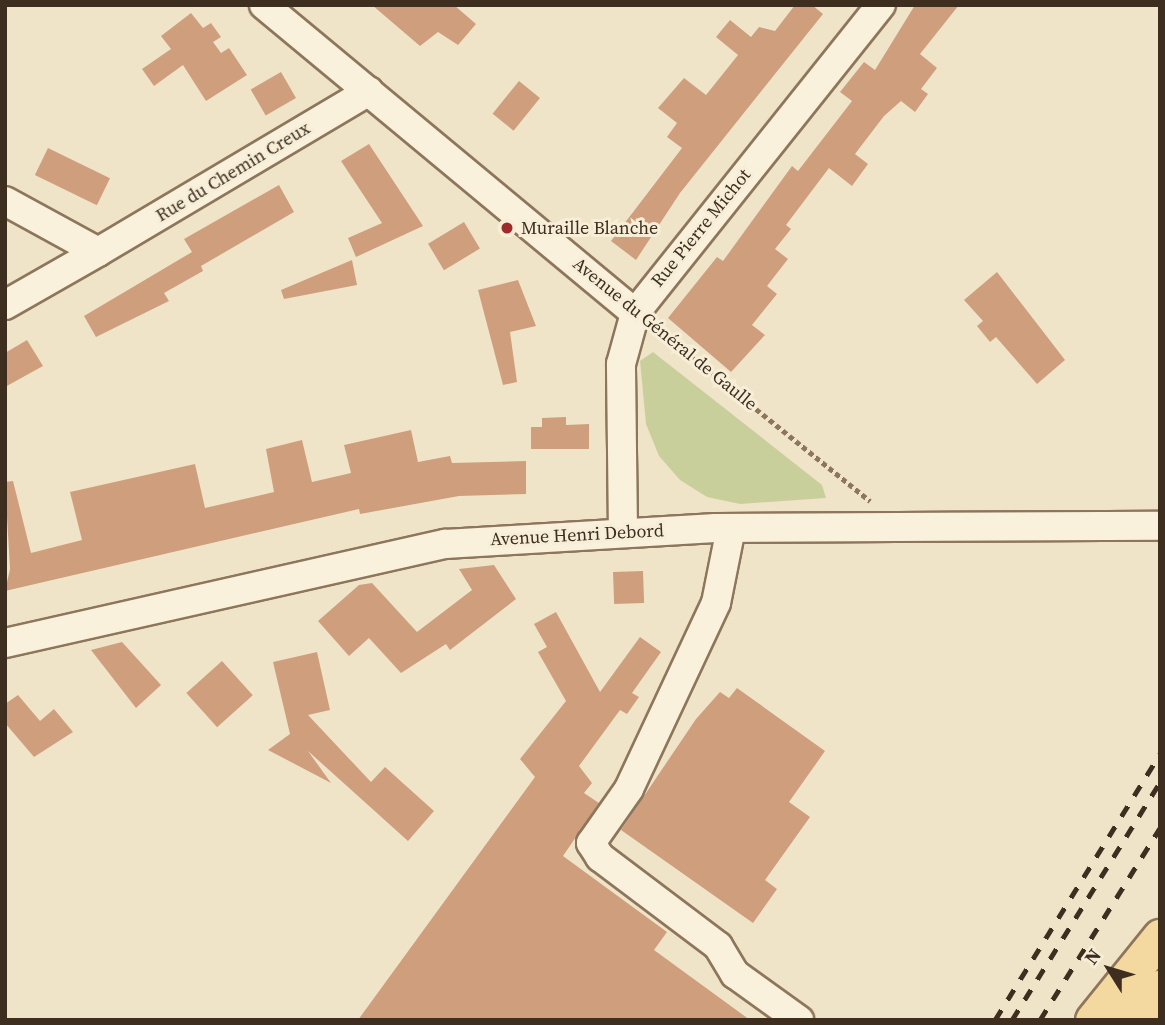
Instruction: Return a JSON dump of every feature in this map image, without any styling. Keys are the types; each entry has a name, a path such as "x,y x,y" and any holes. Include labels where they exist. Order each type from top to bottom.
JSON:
{"main road":[{"path":"1093,1020 1160,937"},
{"path":"1132,1020 1160,988"}],"street":[{"name":"Avenue du Général de Gaulle","path":"264,5 635,313"},
{"name":"Rue Pierre Michot","path":"623,532 621,364 635,313 881,5"},
{"name":"Rue du Chemin Creux","path":"5,305 369,91"},
{"path":"5,201 98,252"},
{"name":"Avenue Henri Debord","path":"5,643 444,544 731,528 1160,526"},
{"path":"731,528 716,603 629,789 592,843 600,857 718,946 735,974 799,1020"}],"path":[{"name":"Avenue du Général de Gaulle","path":"635,313 904,528"}],"green space":[{"path":"653,352 822,485 826,498 740,504 707,497 680,480 659,456 646,424 640,361"}],"building":[{"path":"372,5 454,5 476,24 458,45 438,32 420,46"},
{"path":"795,5 812,5 823,14 680,193 636,260 611,241 682,148 667,137 677,123 658,108 684,78 706,95 738,55 716,37 730,20 751,37 759,27 775,31"},
{"path":"915,5 959,5 920,54 937,68 921,89 928,94 915,112 901,101 884,116 855,154 868,164 852,186 829,168 786,225 791,229 775,249 788,259 767,286 777,294 752,325 765,335 731,372 668,318 717,257 723,261 792,166 798,171 852,101 840,92 864,62 875,70"},
{"path":"191,13 203,28 211,23 221,37 213,42 221,53 229,48 247,75 206,101 183,65 154,86 142,69 171,49 161,36"},
{"path":"281,72 296,98 266,115 251,90"},
{"path":"519,81 540,98 514,131 493,114"},
{"path":"369,144 423,226 356,257 348,238 382,223 341,161"},
{"path":"48,148 110,178 97,205 35,175"},
{"path":"279,185 294,212 201,266 203,271 164,293 169,301 96,337 84,316 192,252 184,239"},
{"path":"464,222 480,249 444,270 428,244"},
{"path":"352,260 357,285 284,299 281,290"},
{"path":"997,272 1065,360 1037,384 996,337 990,342 977,326 983,321 964,300"},
{"path":"518,280 536,326 510,332 517,382 503,385 478,290"},
{"path":"27,340 43,366 5,387 5,353"},
{"path":"566,417 566,425 589,424 589,449 531,449 531,427 542,427 542,418"},
{"path":"411,430 418,462 450,456 452,463 526,461 526,494 459,496 360,514 359,509 5,591 10,569 5,482 13,481 31,553 82,540 70,492 195,464 205,508 274,492 266,449 302,440 312,482 351,473 344,445"},
{"path":"494,565 516,599 450,650 446,644 401,673 369,638 349,656 318,621 359,585 372,583 417,632 472,590 459,569"},
{"path":"643,571 644,603 614,604 613,572"},
{"path":"556,612 600,692 640,637 661,652 632,693 639,697 627,714 620,710 579,766 592,783 584,793 599,803 563,856 667,932 654,950 750,1020 358,1020 535,777 520,759 566,701 538,652 547,647 534,624"},
{"path":"122,642 161,685 136,708 91,650"},
{"path":"317,652 330,710 308,715 371,782 385,767 434,811 408,841 308,751 331,783 268,750 290,734 273,662"},
{"path":"222,661 253,695 217,727 186,693"},
{"path":"737,688 825,751 789,802 810,817 765,880 777,889 753,923 621,830 696,719 720,692 729,698"},
{"path":"18,695 40,721 54,709 73,732 34,757 5,723 5,704"}],"railway":[{"path":"995,1020 1160,754"},
{"path":"1012,1020 1160,782"},
{"path":"1040,1020 1160,828"}],"place":[{"name":"Muraille Blanche","path":"507,228"}]}
